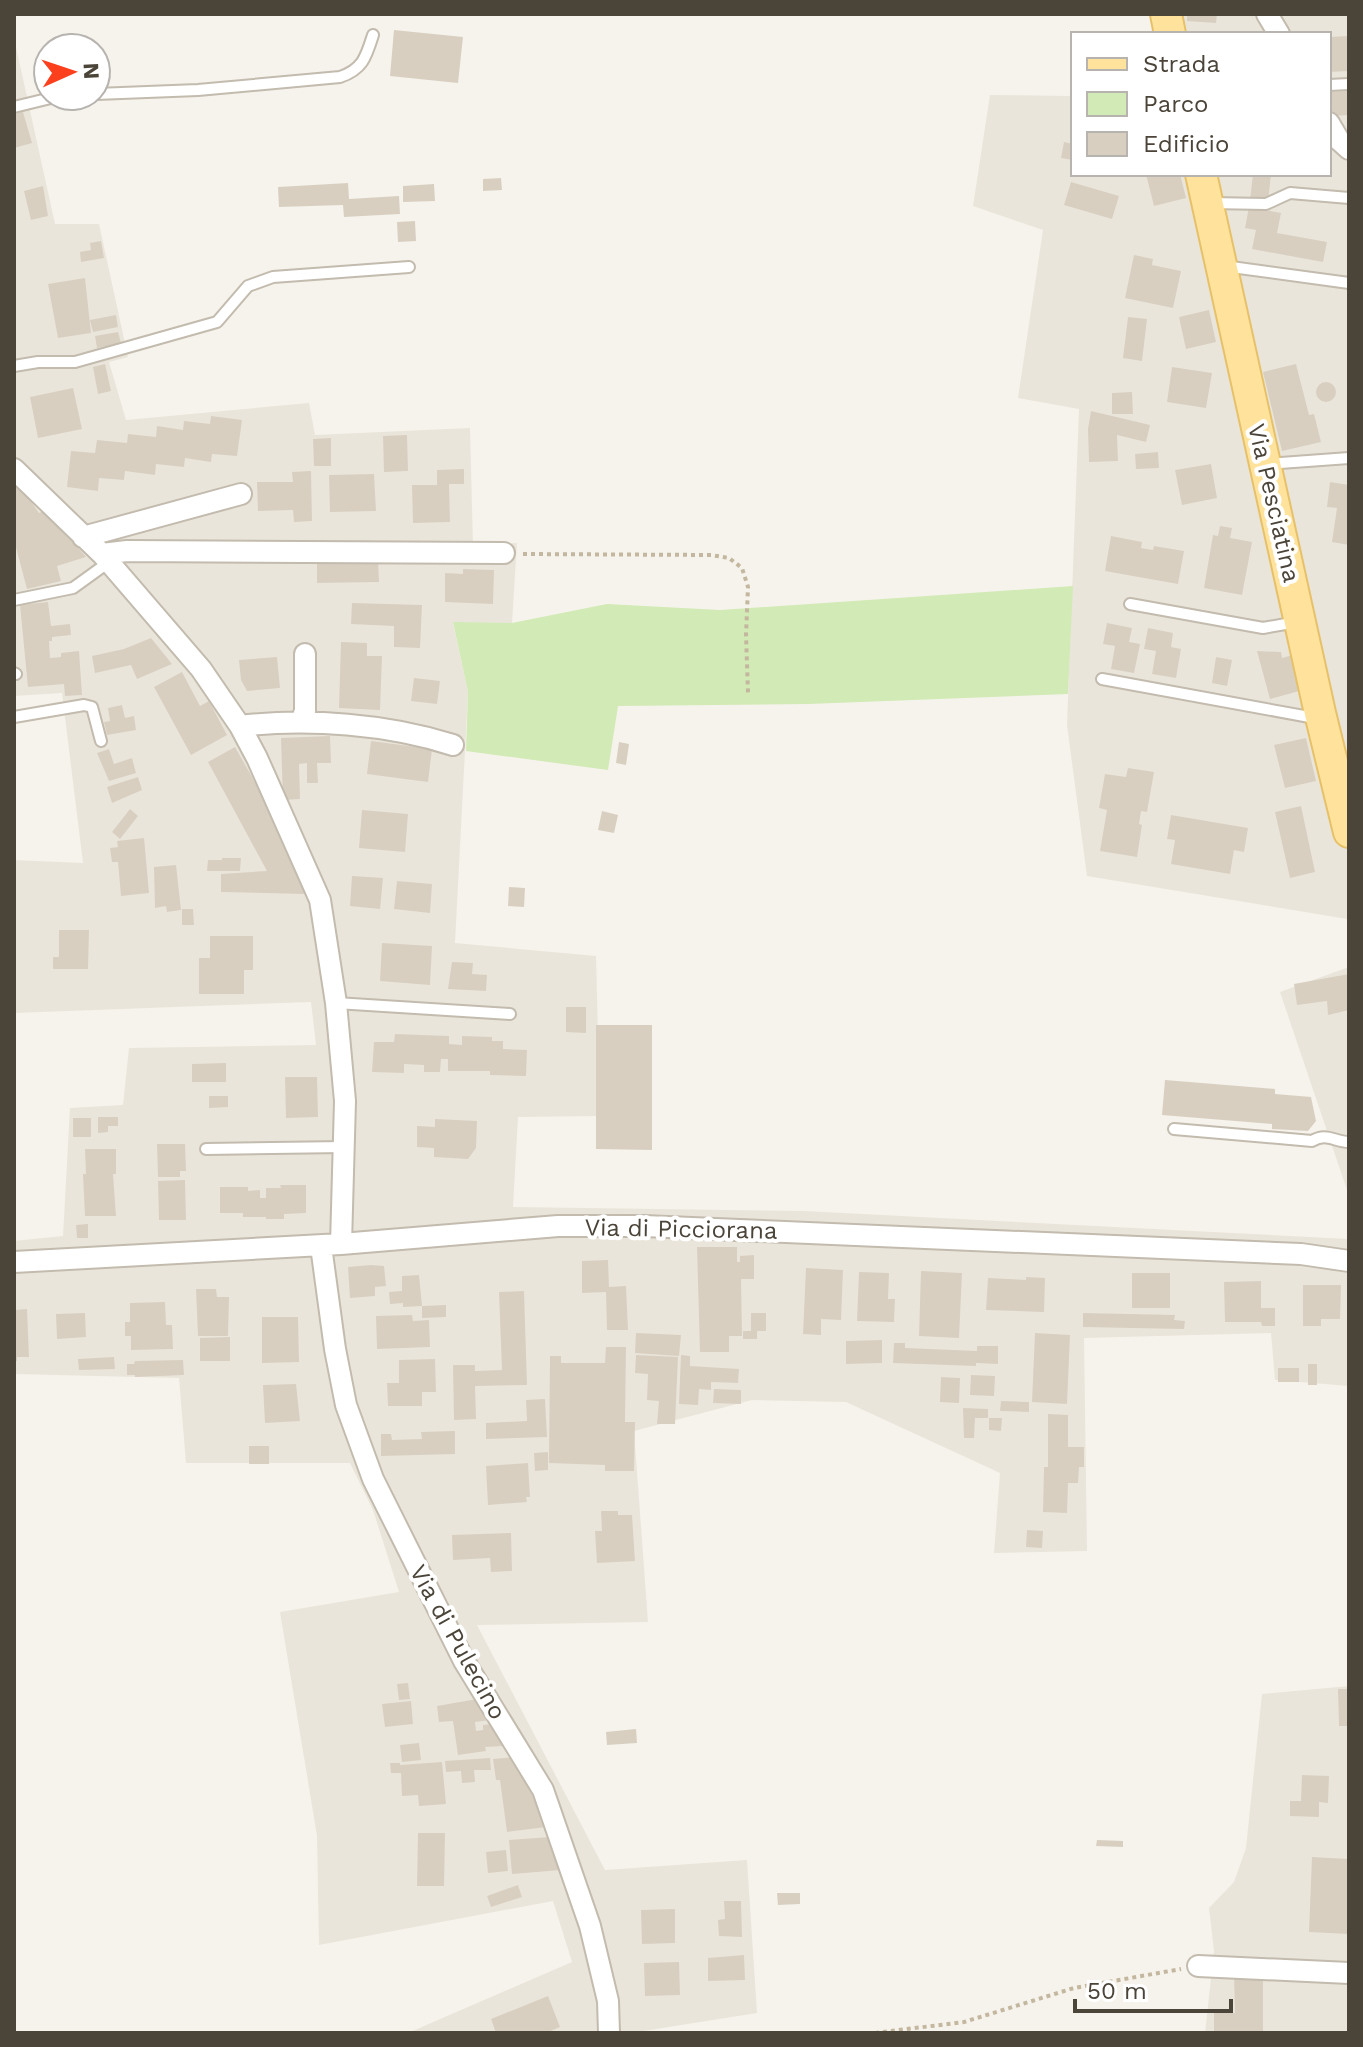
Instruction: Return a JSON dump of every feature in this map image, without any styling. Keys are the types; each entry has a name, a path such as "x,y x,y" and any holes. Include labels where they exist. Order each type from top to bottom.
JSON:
{"main road":[{"name":"Via Pesciatina","path":"1204,188 1321,719 1349,832"}],"street":[{"path":"1267,14 1278,32"},
{"path":"1331,126 1349,149"},
{"name":"Via di Pulecino","path":"14,469 105,558 201,669 240,726 257,758 320,900 336,1003 345,1101 345,1147 331,1245 335,1349 346,1405 373,1479 464,1661 543,1790 590,1926 608,2001 609,2033"},
{"path":"83,537 241,494"},
{"path":"105,558 127,551 504,553"},
{"path":"301,722 305,711 305,654"},
{"path":"240,726 301,722 415,733 453,745"},
{"name":"Via di Picciorana","path":"14,1262 331,1245 558,1226 644,1226 1285,1253 1349,1261"},
{"path":"1198,1966 1349,1973"}],"lane":[{"path":"112,93 198,90 340,77 354,72 366,56 373,35"},
{"path":"1204,188 1266,204 1290,193 1349,198"},
{"path":"1222,266 1349,283"},
{"path":"14,366 38,362 75,362 217,322 248,286 273,277 409,267"},
{"path":"1265,464 1349,458"},
{"path":"14,600 73,588 105,558"},
{"path":"1130,604 1263,628 1301,622"},
{"path":"1102,679 1321,719"},
{"path":"14,717 84,705 92,707 101,741"},
{"path":"336,1003 510,1014"},
{"path":"1174,1129 1312,1141 1320,1136 1333,1136 1349,1142"},
{"path":"206,1149 345,1147"}],"path":[{"path":"504,553 711,555 729,558 742,568 748,587 748,693"},
{"path":"875,2033 964,2022 1074,1988 1198,1966"}],"shaded area":[{"path":"1179,14 1349,14 1349,937 1347,919 1087,876 1067,725 1079,409 1018,398 1043,230 973,206 990,95 1071,96 1071,176 1331,176 1331,32 1183,32"},
{"path":"14,38 55,224 99,224 128,357 109,362 126,420 309,403 315,435 470,428 473,545 517,543 512,623 453,623 468,692 455,943 596,956 600,1116 518,1117 513,1207 804,1211 1349,1239 1349,1386 1275,1380 1271,1333 1084,1338 1087,1551 994,1553 1000,1473 846,1402 752,1400 634,1431 648,1622 477,1625 605,1870 747,1860 757,2013 631,2033 408,2033 572,1962 553,1901 319,1945 317,1836 280,1612 399,1592 373,1510 350,1463 186,1463 179,1378 14,1374 14,1241 63,1236 70,1108 123,1105 129,1048 316,1045 311,1002 14,1013 14,860 83,863 62,693 14,696"},
{"path":"1349,967 1349,1196 1280,992"},
{"path":"1349,1686 1349,2033 1205,2033 1214,1951 1209,1908 1234,1882 1246,1848 1262,1694"}],"green space":[{"path":"1073,586 1068,694 808,704 618,706 608,770 466,751 468,692 453,622 512,623 607,604 720,610"}],"building":[{"path":"1187,14 1217,14 1216,23 1187,21"},
{"path":"394,30 463,37 458,83 390,76"},
{"path":"1349,36 1349,71 1331,72 1331,37"},
{"path":"1349,91 1349,115 1332,116 1331,92"},
{"path":"23,112 32,143 14,148 14,114"},
{"path":"1064,142 1071,144 1071,160 1061,158"},
{"path":"1146,176 1180,176 1186,198 1154,206"},
{"path":"1253,176 1271,176 1268,202 1250,201"},
{"path":"501,178 502,190 483,191 483,179"},
{"path":"1071,182 1119,196 1112,219 1064,205"},
{"path":"348,183 349,199 399,196 400,214 344,217 343,205 279,207 278,187"},
{"path":"434,184 435,201 403,202 403,186"},
{"path":"43,186 48,216 31,220 24,191"},
{"path":"1249,207 1281,213 1277,233 1327,242 1323,262 1252,249 1256,230 1245,228"},
{"path":"415,221 416,241 398,242 397,222"},
{"path":"101,241 104,258 81,262 80,252 91,250 90,243"},
{"path":"1134,255 1153,259 1152,265 1181,271 1173,308 1125,298"},
{"path":"85,278 91,333 58,338 48,284"},
{"path":"1209,310 1216,342 1186,349 1179,317"},
{"path":"116,315 118,327 93,332 90,320"},
{"path":"1128,317 1147,319 1142,361 1123,358"},
{"path":"118,332 121,343 97,348 95,336"},
{"path":"105,364 111,391 98,394 93,367"},
{"path":"1296,364 1309,415 1314,414 1321,442 1282,451 1263,372"},
{"path":"1172,367 1212,373 1206,408 1167,402"},
{"path":"1326,382 1333,385 1336,392 1333,399 1326,402 1319,399 1316,392 1319,385"},
{"path":"73,388 82,429 38,438 30,397"},
{"path":"1132,392 1133,414 1112,414 1112,393"},
{"path":"1091,411 1150,425 1146,442 1117,435 1118,461 1089,462"},
{"path":"211,416 242,420 237,456 212,454 211,462 185,458 184,467 156,464 155,475 125,471 124,480 99,478 98,491 67,487 71,451 95,453 97,440 127,443 128,434 156,437 157,426 183,430 184,421 210,424"},
{"path":"407,435 408,471 384,472 383,436"},
{"path":"331,438 331,466 314,466 313,439"},
{"path":"1158,452 1159,468 1136,469 1135,454"},
{"path":"1211,464 1217,498 1182,505 1175,470"},
{"path":"464,469 464,484 449,484 450,522 413,523 412,485 437,485 437,470"},
{"path":"311,471 312,521 294,522 293,510 258,511 257,482 293,482 292,472"},
{"path":"374,474 376,511 330,512 329,475"},
{"path":"14,478 39,513 46,510 86,557 57,566 61,581 27,589 14,540"},
{"path":"1330,482 1349,485 1349,545 1332,542 1337,508 1327,507"},
{"path":"1220,526 1232,528 1230,538 1252,542 1242,595 1204,588 1213,535 1218,536"},
{"path":"1111,536 1142,542 1141,548 1153,550 1154,546 1184,551 1178,584 1105,571"},
{"path":"378,560 379,582 317,583 317,561"},
{"path":"463,569 494,570 493,604 445,602 445,573 463,574"},
{"path":"48,602 51,626 70,624 71,635 52,637 49,641 50,658 79,651 82,695 65,696 64,684 28,687 20,605"},
{"path":"352,603 422,605 420,648 394,647 394,626 351,624"},
{"path":"1107,623 1132,628 1129,642 1140,644 1134,673 1111,669 1115,646 1103,644"},
{"path":"1148,628 1173,633 1171,647 1181,649 1176,678 1152,674 1156,651 1144,649"},
{"path":"151,638 172,664 137,679 131,665 95,673 92,656 124,649"},
{"path":"341,642 367,643 367,656 382,656 380,710 339,708"},
{"path":"1257,651 1281,652 1282,658 1293,655 1303,690 1270,699"},
{"path":"277,657 280,688 247,691 241,680 239,660"},
{"path":"1216,657 1232,660 1227,686 1212,683"},
{"path":"182,672 200,706 209,701 227,735 191,755 154,687"},
{"path":"414,678 440,681 437,704 411,701"},
{"path":"122,705 125,718 134,716 136,730 107,735 104,722 110,721 108,708"},
{"path":"330,736 331,763 317,763 318,783 307,783 307,763 299,764 300,799 283,800 281,738"},
{"path":"1306,738 1316,781 1285,788 1274,745"},
{"path":"371,741 432,749 428,782 367,774"},
{"path":"619,742 629,744 626,765 616,763"},
{"path":"235,747 285,835 305,894 221,892 221,874 267,871 208,762"},
{"path":"109,749 114,764 132,758 136,773 109,781 97,753"},
{"path":"1128,768 1154,772 1147,812 1141,811 1137,857 1100,851 1107,810 1099,808 1105,774 1126,777"},
{"path":"138,777 142,790 112,803 107,787"},
{"path":"1301,806 1315,872 1290,878 1275,812"},
{"path":"130,809 138,816 120,839 112,832"},
{"path":"362,810 408,814 405,852 359,848"},
{"path":"602,811 618,815 614,833 598,830"},
{"path":"1171,815 1248,828 1244,852 1234,850 1230,874 1171,864 1175,840 1167,839"},
{"path":"144,838 149,893 121,896 118,862 112,862 110,848 118,847 117,841"},
{"path":"241,858 240,871 207,871 208,860"},
{"path":"176,865 181,910 167,912 166,906 155,908 154,867"},
{"path":"352,876 383,878 380,909 350,906"},
{"path":"397,881 432,884 430,913 394,909"},
{"path":"509,887 525,888 524,907 508,906"},
{"path":"182,909 193,909 194,925 182,925"},
{"path":"59,930 89,930 88,969 53,969 53,957 59,957"},
{"path":"210,936 253,936 253,970 244,970 244,994 199,994 199,958 210,958"},
{"path":"382,943 432,946 430,985 380,981"},
{"path":"452,962 473,963 472,974 487,975 486,991 448,989"},
{"path":"1349,974 1349,1010 1328,1015 1327,1001 1297,1005 1294,984"},
{"path":"566,1007 586,1007 586,1033 566,1032"},
{"path":"596,1025 652,1025 652,1150 596,1149"},
{"path":"395,1034 449,1036 449,1044 462,1045 462,1036 492,1037 492,1041 503,1041 503,1049 527,1050 526,1076 490,1075 490,1071 448,1071 448,1059 441,1059 440,1072 424,1072 424,1065 404,1064 404,1073 372,1072 374,1042 394,1042"},
{"path":"226,1063 226,1082 192,1082 192,1064"},
{"path":"285,1077 317,1077 318,1117 286,1118"},
{"path":"1165,1080 1275,1089 1275,1094 1311,1097 1316,1121 1308,1131 1272,1129 1272,1124 1162,1115"},
{"path":"209,1096 228,1096 228,1107 209,1108"},
{"path":"98,1117 118,1117 118,1126 108,1126 108,1132 98,1133"},
{"path":"73,1118 91,1118 91,1137 73,1137"},
{"path":"435,1119 477,1121 476,1148 468,1159 434,1157 434,1148 417,1147 417,1126 435,1127"},
{"path":"157,1144 185,1144 186,1171 180,1171 180,1177 158,1177"},
{"path":"85,1149 116,1149 116,1174 113,1174 116,1216 85,1216"},
{"path":"185,1180 186,1220 159,1220 158,1181"},
{"path":"280,1185 306,1185 306,1213 284,1214 284,1219 266,1219 243,1217 243,1213 220,1213 220,1187 248,1187 248,1191 260,1190 260,1198 266,1198 266,1188 281,1188"},
{"path":"88,1224 88,1238 77,1238 76,1225"},
{"path":"697,1247 737,1247 737,1262 740,1262 740,1256 754,1255 754,1279 741,1279 742,1336 729,1336 729,1352 700,1352"},
{"path":"608,1260 609,1287 626,1286 628,1330 607,1330 606,1292 582,1293 582,1261"},
{"path":"384,1266 386,1286 375,1287 375,1296 350,1298 348,1267"},
{"path":"806,1268 843,1270 841,1320 821,1319 821,1335 803,1334"},
{"path":"921,1271 962,1273 959,1338 919,1336"},
{"path":"859,1272 889,1273 888,1299 895,1299 894,1322 857,1321"},
{"path":"1132,1273 1170,1273 1170,1308 1132,1308"},
{"path":"419,1275 422,1306 390,1304 389,1292 402,1291 402,1276"},
{"path":"1026,1277 1045,1278 1044,1312 986,1310 988,1278 1026,1280"},
{"path":"1261,1281 1261,1308 1275,1308 1275,1326 1262,1326 1261,1322 1225,1322 1224,1282"},
{"path":"1303,1285 1341,1285 1340,1319 1321,1319 1321,1326 1303,1326"},
{"path":"196,1289 216,1289 217,1297 229,1297 228,1336 198,1336"},
{"path":"524,1291 527,1385 475,1386 476,1419 454,1420 453,1365 475,1365 475,1371 502,1370 499,1292"},
{"path":"165,1302 166,1325 172,1325 173,1349 131,1350 131,1336 125,1336 125,1322 130,1322 130,1303"},
{"path":"446,1305 446,1317 422,1318 422,1306"},
{"path":"27,1309 29,1357 17,1357 14,1361 14,1310"},
{"path":"85,1313 86,1337 57,1339 56,1314"},
{"path":"751,1313 766,1313 766,1331 757,1331 757,1339 743,1339 743,1331 751,1331"},
{"path":"1083,1313 1175,1315 1174,1320 1185,1321 1184,1329 1083,1327"},
{"path":"412,1315 413,1321 429,1320 430,1347 377,1349 376,1316"},
{"path":"262,1317 298,1317 299,1362 262,1363"},
{"path":"636,1333 681,1335 679,1356 635,1353"},
{"path":"1035,1333 1070,1335 1067,1404 1032,1402"},
{"path":"230,1337 230,1361 200,1361 200,1338"},
{"path":"882,1340 882,1363 846,1364 846,1341"},
{"path":"894,1343 905,1343 905,1348 977,1351 977,1346 998,1346 998,1364 893,1363"},
{"path":"606,1347 626,1347 625,1422 635,1422 634,1471 605,1471 605,1465 549,1463 550,1356 561,1356 561,1363 605,1363"},
{"path":"636,1355 678,1357 675,1424 657,1424 659,1401 647,1400 648,1374 635,1373"},
{"path":"681,1355 690,1356 690,1366 739,1369 738,1383 711,1382 711,1390 699,1389 698,1405 679,1404"},
{"path":"114,1357 115,1369 79,1370 78,1359"},
{"path":"435,1359 436,1392 422,1392 422,1406 388,1406 387,1383 399,1383 399,1360"},
{"path":"183,1360 184,1375 127,1375 127,1364 134,1364 135,1361"},
{"path":"1308,1364 1317,1364 1317,1385 1308,1385"},
{"path":"1278,1368 1299,1368 1299,1382 1278,1382"},
{"path":"971,1375 995,1376 994,1396 970,1395"},
{"path":"941,1377 960,1378 959,1403 940,1402"},
{"path":"296,1384 300,1421 265,1423 263,1385"},
{"path":"714,1389 741,1390 741,1404 713,1403"},
{"path":"545,1399 547,1437 486,1439 486,1423 527,1421 526,1400"},
{"path":"1001,1401 1029,1402 1029,1412 1000,1411"},
{"path":"963,1408 988,1409 988,1418 975,1418 974,1438 964,1438"},
{"path":"1048,1414 1068,1415 1068,1447 1084,1447 1084,1467 1079,1467 1078,1483 1068,1483 1067,1513 1043,1512 1044,1467 1048,1467"},
{"path":"989,1418 1002,1418 1001,1431 989,1430"},
{"path":"455,1431 455,1454 381,1456 381,1434 391,1434 392,1440 422,1439 421,1432"},
{"path":"249,1446 269,1446 269,1464 249,1464"},
{"path":"548,1452 548,1470 535,1471 534,1453"},
{"path":"528,1463 530,1497 526,1497 527,1502 488,1505 486,1466"},
{"path":"601,1511 632,1515 635,1561 597,1563 595,1531 602,1531"},
{"path":"1027,1530 1043,1531 1042,1548 1026,1547"},
{"path":"511,1533 512,1571 491,1572 490,1558 453,1560 452,1535"},
{"path":"408,1683 410,1699 399,1700 397,1684"},
{"path":"1338,1689 1349,1689 1349,1726 1339,1726"},
{"path":"477,1699 490,1720 475,1722 476,1731 483,1730 483,1725 492,1724 503,1746 485,1747 486,1751 458,1755 453,1721 439,1722 437,1706"},
{"path":"411,1701 413,1724 385,1727 382,1704"},
{"path":"636,1729 637,1743 607,1745 606,1732"},
{"path":"419,1743 421,1760 402,1762 400,1745"},
{"path":"514,1757 546,1827 507,1832 500,1780 496,1780 493,1759"},
{"path":"490,1758 491,1770 474,1770 475,1782 462,1783 461,1771 446,1772 445,1761"},
{"path":"442,1762 446,1804 419,1806 418,1795 402,1796 401,1773 391,1773 390,1763"},
{"path":"1302,1775 1329,1776 1328,1803 1319,1802 1319,1817 1290,1816 1290,1801 1301,1801"},
{"path":"418,1833 445,1833 444,1886 417,1886"},
{"path":"550,1837 561,1870 512,1874 509,1840"},
{"path":"1097,1840 1123,1841 1123,1847 1096,1846"},
{"path":"506,1850 508,1871 488,1873 486,1852"},
{"path":"1312,1857 1349,1859 1349,1934 1309,1932"},
{"path":"518,1885 522,1897 491,1907 487,1896"},
{"path":"777,1893 800,1893 800,1904 778,1905"},
{"path":"724,1901 741,1901 742,1937 719,1936 718,1920 725,1919"},
{"path":"675,1909 675,1943 642,1944 641,1910"},
{"path":"744,1955 745,1980 708,1981 708,1958"},
{"path":"679,1962 680,1995 645,1996 644,1963"},
{"path":"1234,1973 1263,1973 1263,2033 1214,2033 1214,2013 1235,2013"},
{"path":"548,1996 560,2027 546,2033 496,2033 491,2019"}]}
